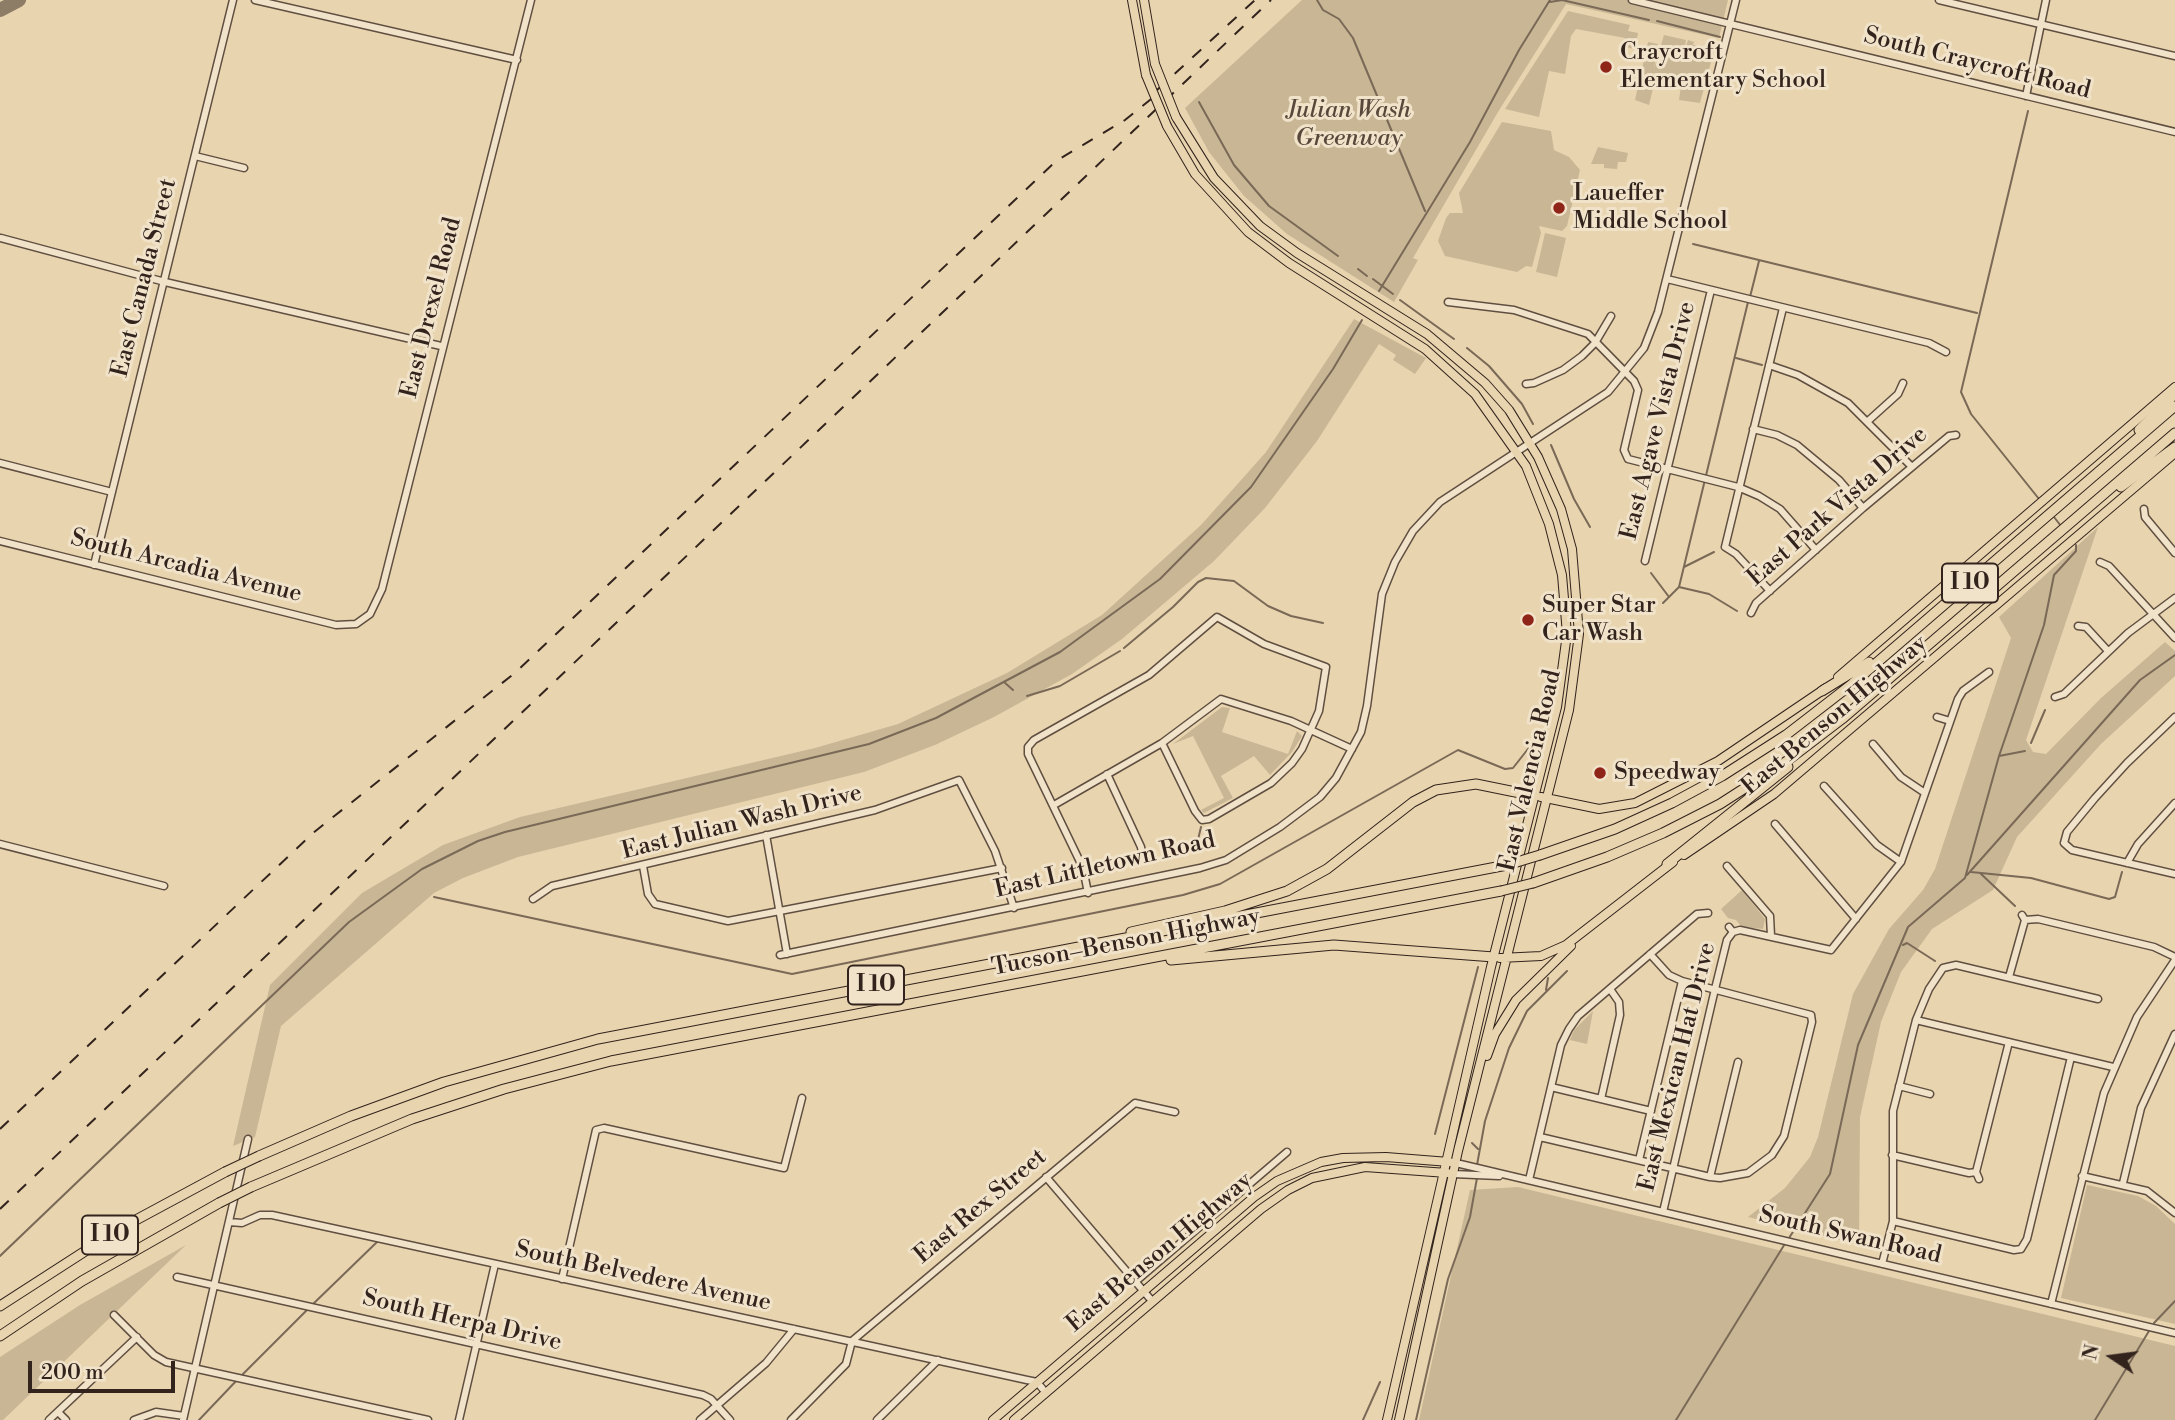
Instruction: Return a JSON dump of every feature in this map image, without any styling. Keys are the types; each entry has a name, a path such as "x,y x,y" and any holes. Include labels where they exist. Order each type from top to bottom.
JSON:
{"highway":[{"path":"2125,449 2140,429 2175,394"},
{"name":"Tucson–Benson Highway","path":"0,1306 103,1239 259,1156 398,1098 538,1054 625,1033 1507,865 1626,824 1722,776 1798,726 2043,521 2175,406"},
{"path":"2071,523 2175,433"},
{"path":"2071,523 2175,447"},
{"name":"Tucson–Benson Highway","path":"0,1336 115,1260 251,1187 403,1122 538,1079 652,1052 1502,891 1533,883 1632,847 1732,797 1817,739 2071,523"},
{"path":"1822,691 1898,644"},
{"path":"1667,864 1817,744 1912,658"},
{"path":"949,971 1225,911 1271,897 1327,869 1413,802 1445,788 1482,784 1535,796"},
{"path":"1096,969 1322,945 1494,957"}],"main road":[{"name":"East Valencia Road","path":"1132,0 1146,75 1167,126 1195,174 1238,223 1275,254 1438,359 1475,394 1517,449 1549,524 1562,575 1567,615 1562,683 1494,957 1387,1420"},
{"name":"East Valencia Road","path":"1144,0 1155,64 1176,117 1207,169 1248,216 1286,246 1453,353 1509,410 1530,442 1561,509 1573,549 1579,598 1574,684 1453,1174 1399,1420"},
{"name":"East Benson Highway","path":"1535,796 1599,809 1635,803 1718,761 1822,691 2175,387"},
{"name":"East Benson Highway","path":"1494,957 1541,956 1553,951 1599,920 1667,864 1774,794 2175,453"},
{"path":"1474,1092 1495,1034 1516,1000 1599,920"},
{"name":"East Benson Highway","path":"993,1420 1254,1197 1300,1170 1321,1162 1362,1156 1456,1163"},
{"name":"East Benson Highway","path":"1014,1420 1261,1209 1312,1178 1365,1167 1453,1174"}],"street":[{"name":"East Canada Street","path":"94,565 233,0"},
{"path":"255,0 517,60"},
{"name":"East Drexel Road","path":"362,621 373,610 382,589 441,345 531,0"},
{"name":"South Craycroft Road","path":"1632,0 2175,132"},
{"name":"East Littletown Road","path":"779,912 783,955 1169,876 1226,860 1280,827 1320,797 1336,778 1352,749 1367,706 1382,594 1403,546 1440,502 1517,449 1593,405 1626,373 1650,337 1667,279 1736,0"},
{"path":"1939,0 2175,56"},
{"path":"2026,96 2046,0"},
{"path":"195,156 244,168"},
{"path":"1,238 165,282 441,345"},
{"path":"1667,279 1929,343 1946,352"},
{"name":"East Agave Vista Drive","path":"1645,561 1711,290"},
{"path":"1448,302 1488,306 1578,328 1626,373 1638,390 1625,454 1635,462 1738,487 1780,509 1816,550"},
{"path":"1770,591 1736,554 1724,548 1783,308"},
{"path":"1525,384 1534,383 1563,370 1595,342 1611,316"},
{"path":"1769,365 1825,388 1848,403 1912,466"},
{"path":"1868,421 1898,394 1903,383"},
{"path":"1753,429 1777,435 1797,445 1839,480 1863,508"},
{"name":"East Park Vista Drive","path":"1751,614 1756,603 1863,508 1949,436 1956,435"},
{"path":"0,463 112,492"},
{"path":"2144,509 2145,517 2175,553"},
{"name":"South Arcadia Avenue","path":"0,541 332,624 346,626 362,621"},
{"path":"2100,562 2109,566 2175,638"},
{"path":"2054,697 2064,694 2108,651 2175,598"},
{"path":"1088,893 1083,867 1028,754 1028,747 1034,740 1149,675 1217,617 1264,644 1326,667 1319,711 1311,731 1292,763 1271,783 1202,820 1162,743"},
{"path":"2078,626 2086,627 2108,651"},
{"path":"1727,866 1770,916 1771,936 1831,952 1901,862 1963,691 1989,672"},
{"path":"1054,805 1162,743 1221,699 1291,721 1352,749"},
{"path":"1937,717 1950,721"},
{"path":"2175,717 2103,789 2060,843 2072,850 2175,874"},
{"path":"1873,744 1901,777 1925,793"},
{"path":"1107,774 1141,847 1143,859"},
{"name":"East Julian Wash Drive","path":"533,900 552,886 875,810 959,779 1002,868"},
{"path":"1824,786 1877,845 1901,862"},
{"path":"2127,863 2138,844 2175,803"},
{"path":"1775,824 1856,919"},
{"path":"766,835 779,912"},
{"path":"0,844 164,886"},
{"path":"643,866 648,894 655,904 728,921 1002,868 1014,908"},
{"path":"1529,1180 1561,1045 1569,1029 1578,1016 1697,914 1709,913"},
{"path":"2010,977 2024,918 2154,947 2175,958 2137,1017 2113,1067 2082,1176 2052,1304"},
{"name":"East Mexican Hat Drive","path":"1663,1212 1731,929 1771,936"},
{"path":"1539,1137 1710,1177 1748,1173 1764,1163 1779,1146 1787,1126 1813,1013 1682,981 1669,975 1650,954"},
{"path":"1882,1264 1893,1221 1892,1117 1916,1020 1929,989 1948,962 2098,999"},
{"path":"1639,1160 1682,981"},
{"path":"1601,1099 1620,1015 1619,1002 1610,989"},
{"path":"1916,1020 2113,1067"},
{"path":"2123,1183 2141,1108 2175,1034"},
{"path":"1892,1155 1978,1175 2009,1042"},
{"path":"1893,1221 2024,1252 2071,1057"},
{"path":"1710,1177 1738,1062"},
{"path":"1899,1086 1930,1094"},
{"path":"1551,1087 1651,1111"},
{"path":"562,1279 594,1136 598,1129 784,1168 802,1098"},
{"name":"East Rex Street","path":"852,1341 1135,1103 1175,1112"},
{"path":"134,1420 156,1412 183,1418 248,1139"},
{"name":"East Benson Highway","path":"1135,1282 1287,1152"},
{"name":"South Swan Road","path":"1456,1163 1473,1166 1481,1172"},
{"name":"South Swan Road","path":"1453,1174 1472,1175 1481,1172 1529,1180 2175,1333"},
{"path":"2082,1176 2123,1183 2156,1196 2175,1213"},
{"path":"1046,1177 1152,1301"},
{"name":"South Belvedere Avenue","path":"229,1222 242,1223 268,1214 1037,1382"},
{"path":"459,1420 495,1264"},
{"name":"South Herpa Drive","path":"177,1276 703,1395 717,1405 730,1420"},
{"path":"114,1315 161,1360 428,1420"},
{"path":"700,1420 766,1363 794,1329"},
{"path":"49,1420 137,1337"},
{"path":"791,1420 846,1364 852,1341"},
{"path":"877,1420 938,1360"},
{"path":"1037,1382 1046,1393"},
{"path":"58,1412 66,1420"}],"green space":[{"name":"Julian Wash Greenway","path":"1302,0 1728,0 1719,38 1566,4 1498,112 1413,258 1418,260 1394,302 1287,234 1244,196 1209,152 1185,108"},
{"path":"1568,11 1630,25 1628,31 1638,33 1635,49 1624,47 1625,38 1576,29 1571,36 1565,74 1549,71 1539,117 1505,109"},
{"path":"1664,35 1686,40 1684,50 1672,48 1684,52 1688,40 1694,42 1693,45 1715,47 1700,103 1679,100 1681,86 1655,80 1649,105 1635,100 1648,42 1658,44 1654,69"},
{"path":"1502,122 1551,131 1554,150 1569,157 1580,170 1567,226 1562,231 1539,226 1541,233 1532,267 1526,266 1517,272 1445,256 1438,241 1450,213 1463,213 1459,193"},
{"path":"1598,147 1628,153 1626,162 1618,162 1617,169 1604,168 1604,164 1591,164"},
{"path":"1545,233 1566,238 1557,277 1536,272"},
{"path":"1354,319 1426,358 1415,374 1393,360 1396,355 1379,344 1317,441 1265,508 1214,561 1122,639 1072,674 994,717 935,745 864,772 518,857 463,878 434,893 281,1026 255,1137 233,1146 270,985 362,893 443,845 520,817 815,748 898,724 1007,673 1102,615 1201,525 1266,452"},
{"path":"2098,527 2026,740 2033,752 2046,754 2101,698 2165,642 2175,651 2175,676 2101,744 2017,837 1993,890 1932,929 1901,972 1881,1022 1860,1117 1859,1245 1748,1217 1785,1188 1810,1157 1818,1137 1853,994 1889,929 1923,890 1935,869 2011,638 1999,617"},
{"path":"1222,707 1230,708 1222,732 1288,754 1297,731 1302,736 1292,752 1270,775 1254,756 1221,776 1233,798 1204,813 1201,810 1224,798 1193,736 1173,744"},
{"path":"1742,890 1765,919 1763,929 1742,927 1736,920 1728,918 1721,909"},
{"path":"1593,1011 1587,1044 1570,1040 1574,1030"},
{"path":"2087,1185 2138,1196 2156,1206 2175,1224 2175,1324 2061,1298"},
{"path":"1518,1187 2175,1346 2175,1420 1419,1420 1470,1190"},
{"path":"186,1245 0,1420 0,1357 80,1305"}],"waterway":[{"path":"1317,0 1323,10 1339,19 1353,38 1425,211"},
{"path":"1379,291 1470,142 1519,50 1550,0"},
{"path":"1550,2 1562,0 1649,20"},
{"path":"1657,21 1720,37"},
{"path":"1199,102 1234,165 1269,206 1338,256"},
{"path":"2028,111 1961,392 1971,414 2039,499"},
{"path":"1693,244 1977,313"},
{"path":"1750,297 1759,261"},
{"path":"1358,269 1367,276"},
{"path":"1373,279 1393,294"},
{"path":"1400,300 1454,339"},
{"path":"1679,587 1748,302"},
{"path":"0,1256 349,922 422,869 478,841 505,832 869,744 936,718 1060,652 1160,579 1251,487 1333,369 1362,320"},
{"path":"1467,348 1489,366 1522,404 1533,424"},
{"path":"1736,358 1762,365"},
{"path":"1551,445 1574,499 1590,527"},
{"path":"2054,517 2061,526"},
{"path":"1789,1238 1830,1174 1858,1045 1908,927 1965,878 1999,756 2044,625 2054,575 2076,551 2076,545"},
{"path":"1684,567 1714,552"},
{"path":"1651,573 1669,597"},
{"path":"1124,648 1198,582 1206,578 1234,581 1268,606 1291,616 1323,623"},
{"path":"1663,603 1679,587 1709,594 1737,611"},
{"path":"1027,696 1060,686 1120,651"},
{"path":"1967,875 2140,680 2175,655"},
{"path":"1004,682 1013,690"},
{"path":"2031,743 2045,710"},
{"path":"434,897 792,974 1183,895 1220,884 1458,750 1505,769 1513,768 1535,740"},
{"path":"1999,756 2025,751"},
{"path":"1195,852 1201,827"},
{"path":"1971,872 2031,878 2109,899 2115,897 2122,872"},
{"path":"1980,873 2015,906"},
{"path":"1903,945 1907,943 1935,961"},
{"path":"1435,1134 1478,967"},
{"path":"1477,1165 1485,1121 1509,1048 1527,1011 1567,971"},
{"path":"1546,990 1548,978"},
{"path":"1472,1143 1478,1149"},
{"path":"1416,1420 1448,1279 1470,1217 1477,1178"},
{"path":"311,1306 377,1242"},
{"path":"1676,1420 1786,1242"},
{"path":"2154,1323 2175,1301"},
{"path":"242,1375 307,1310"},
{"path":"2095,1420 2149,1331"},
{"path":"199,1420 238,1379"},
{"path":"1363,1420 1380,1382"}],"taxiway":[{"path":"0,10 19,0"}],"railway":[{"path":"1157,90 1255,0"},
{"path":"0,1209 1271,0"},
{"path":"0,1129 313,833 516,672 1056,161 1125,120 1166,87"}],"place":[{"name":"Craycroft Elementary School","path":"1606,67"},
{"name":"Laueffer Middle School","path":"1559,208"},
{"name":"Super Star Car Wash","path":"1528,620"},
{"name":"Speedway","path":"1600,773"}]}
